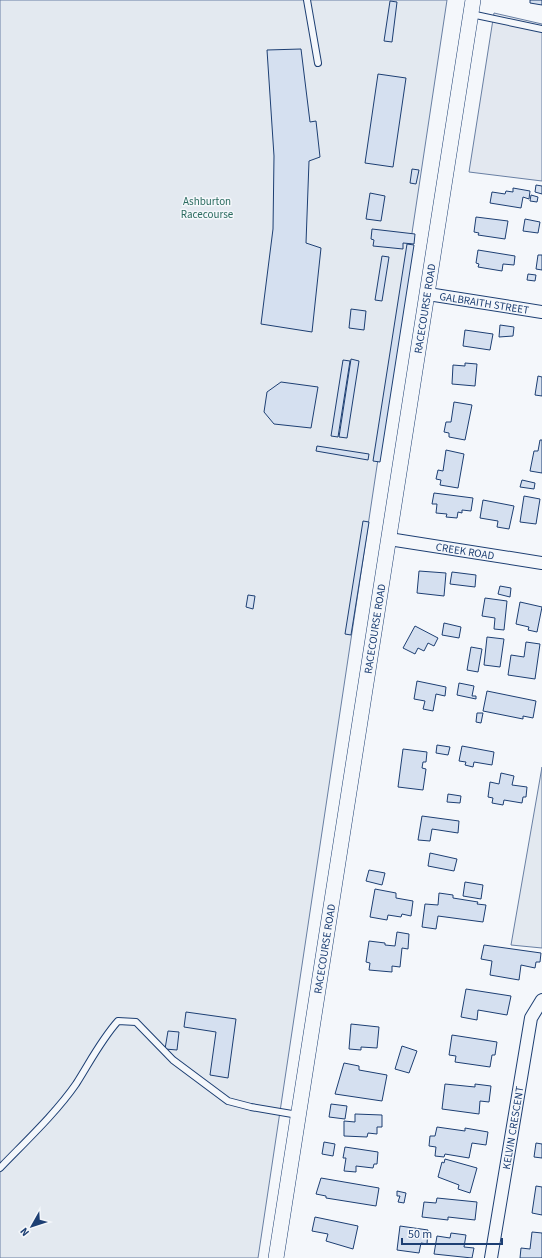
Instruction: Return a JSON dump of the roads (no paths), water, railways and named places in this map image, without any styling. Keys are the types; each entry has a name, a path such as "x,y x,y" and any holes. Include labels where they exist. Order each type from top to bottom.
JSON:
{"street":[{"name":"RACECOURSE ROAD","path":"276,1258 472,7"},
{"name":"GALBRAITH STREET","path":"428,294 542,312"},
{"name":"CREEK ROAD","path":"389,539 542,563"},
{"name":"KELVIN CRESCENT","path":"491,1258 531,1018 542,1000"}],"lane":[{"path":"307,0 318,63"},
{"path":"472,7 542,29"},
{"path":"0,1168 35,1132 75,1085 104,1036 118,1021 136,1022 173,1060 228,1101 251,1107 298,1114"}],"park label":[{"name":"Ashburton Racecourse","path":"207,207"}]}
